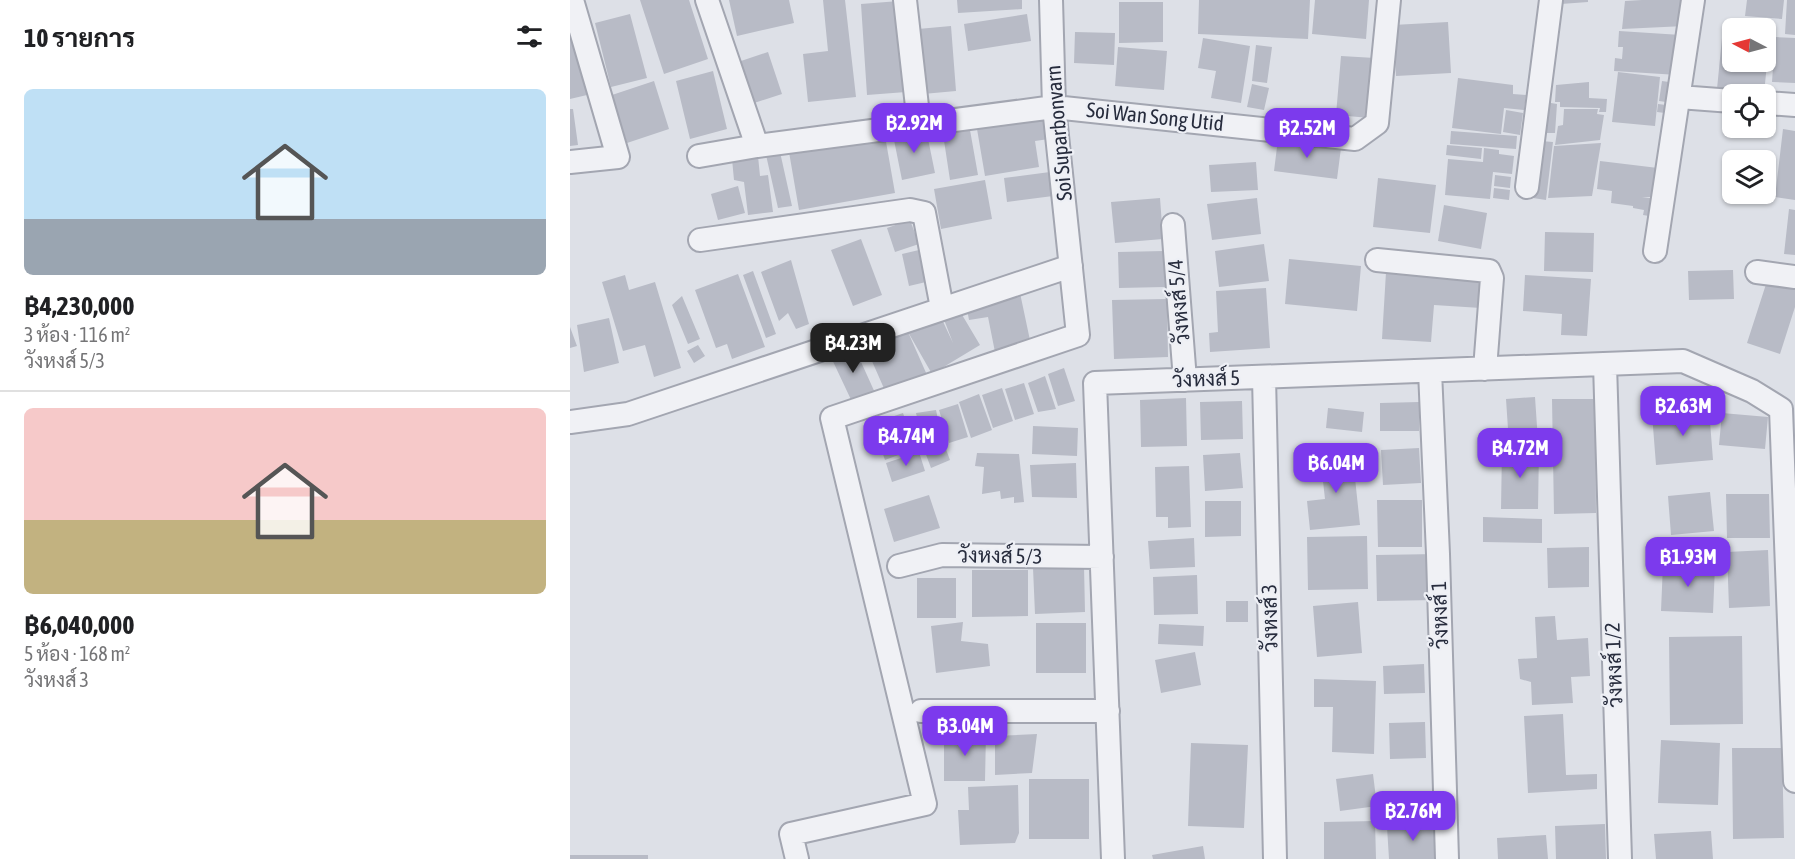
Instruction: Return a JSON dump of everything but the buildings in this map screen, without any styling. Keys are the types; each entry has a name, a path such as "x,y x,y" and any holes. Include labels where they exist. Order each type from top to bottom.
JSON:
{"street":[{"path":"570,162 618,157 572,0"},
{"path":"707,0 757,146"},
{"path":"905,0 919,124"},
{"name":"Soi Suparbonvarn","path":"797,859 791,834 925,804 832,418 1078,335 1054,106 1051,0"},
{"name":"Soi Wan Song Utid","path":"699,156 757,146 1054,106 1355,139 1377,123 1389,0"},
{"path":"1527,187 1551,0"},
{"path":"1655,251 1693,0"},
{"path":"1679,97 1722,100"},
{"path":"1776,104 1795,105"},
{"path":"700,240 917,210 924,213 942,308"},
{"name":"วังหงส์ 5/4","path":"1173,225 1185,380"},
{"path":"1377,260 1489,271 1492,278 1485,369"},
{"path":"570,422 628,414 1071,266"},
{"path":"1757,272 1795,277"},
{"name":"วังหงส์ 5","path":"1113,859 1095,383 1683,361 1752,391 1781,409 1795,781"},
{"name":"วังหงส์ 1/2","path":"1605,364 1620,859"},
{"name":"วังหงส์ 1","path":"1430,370 1447,859"},
{"name":"วังหงส์ 3","path":"1264,376 1275,859"},
{"name":"วังหงส์ 5/3","path":"899,566 942,555 1102,557"},
{"path":"921,711 1108,711"}]}
